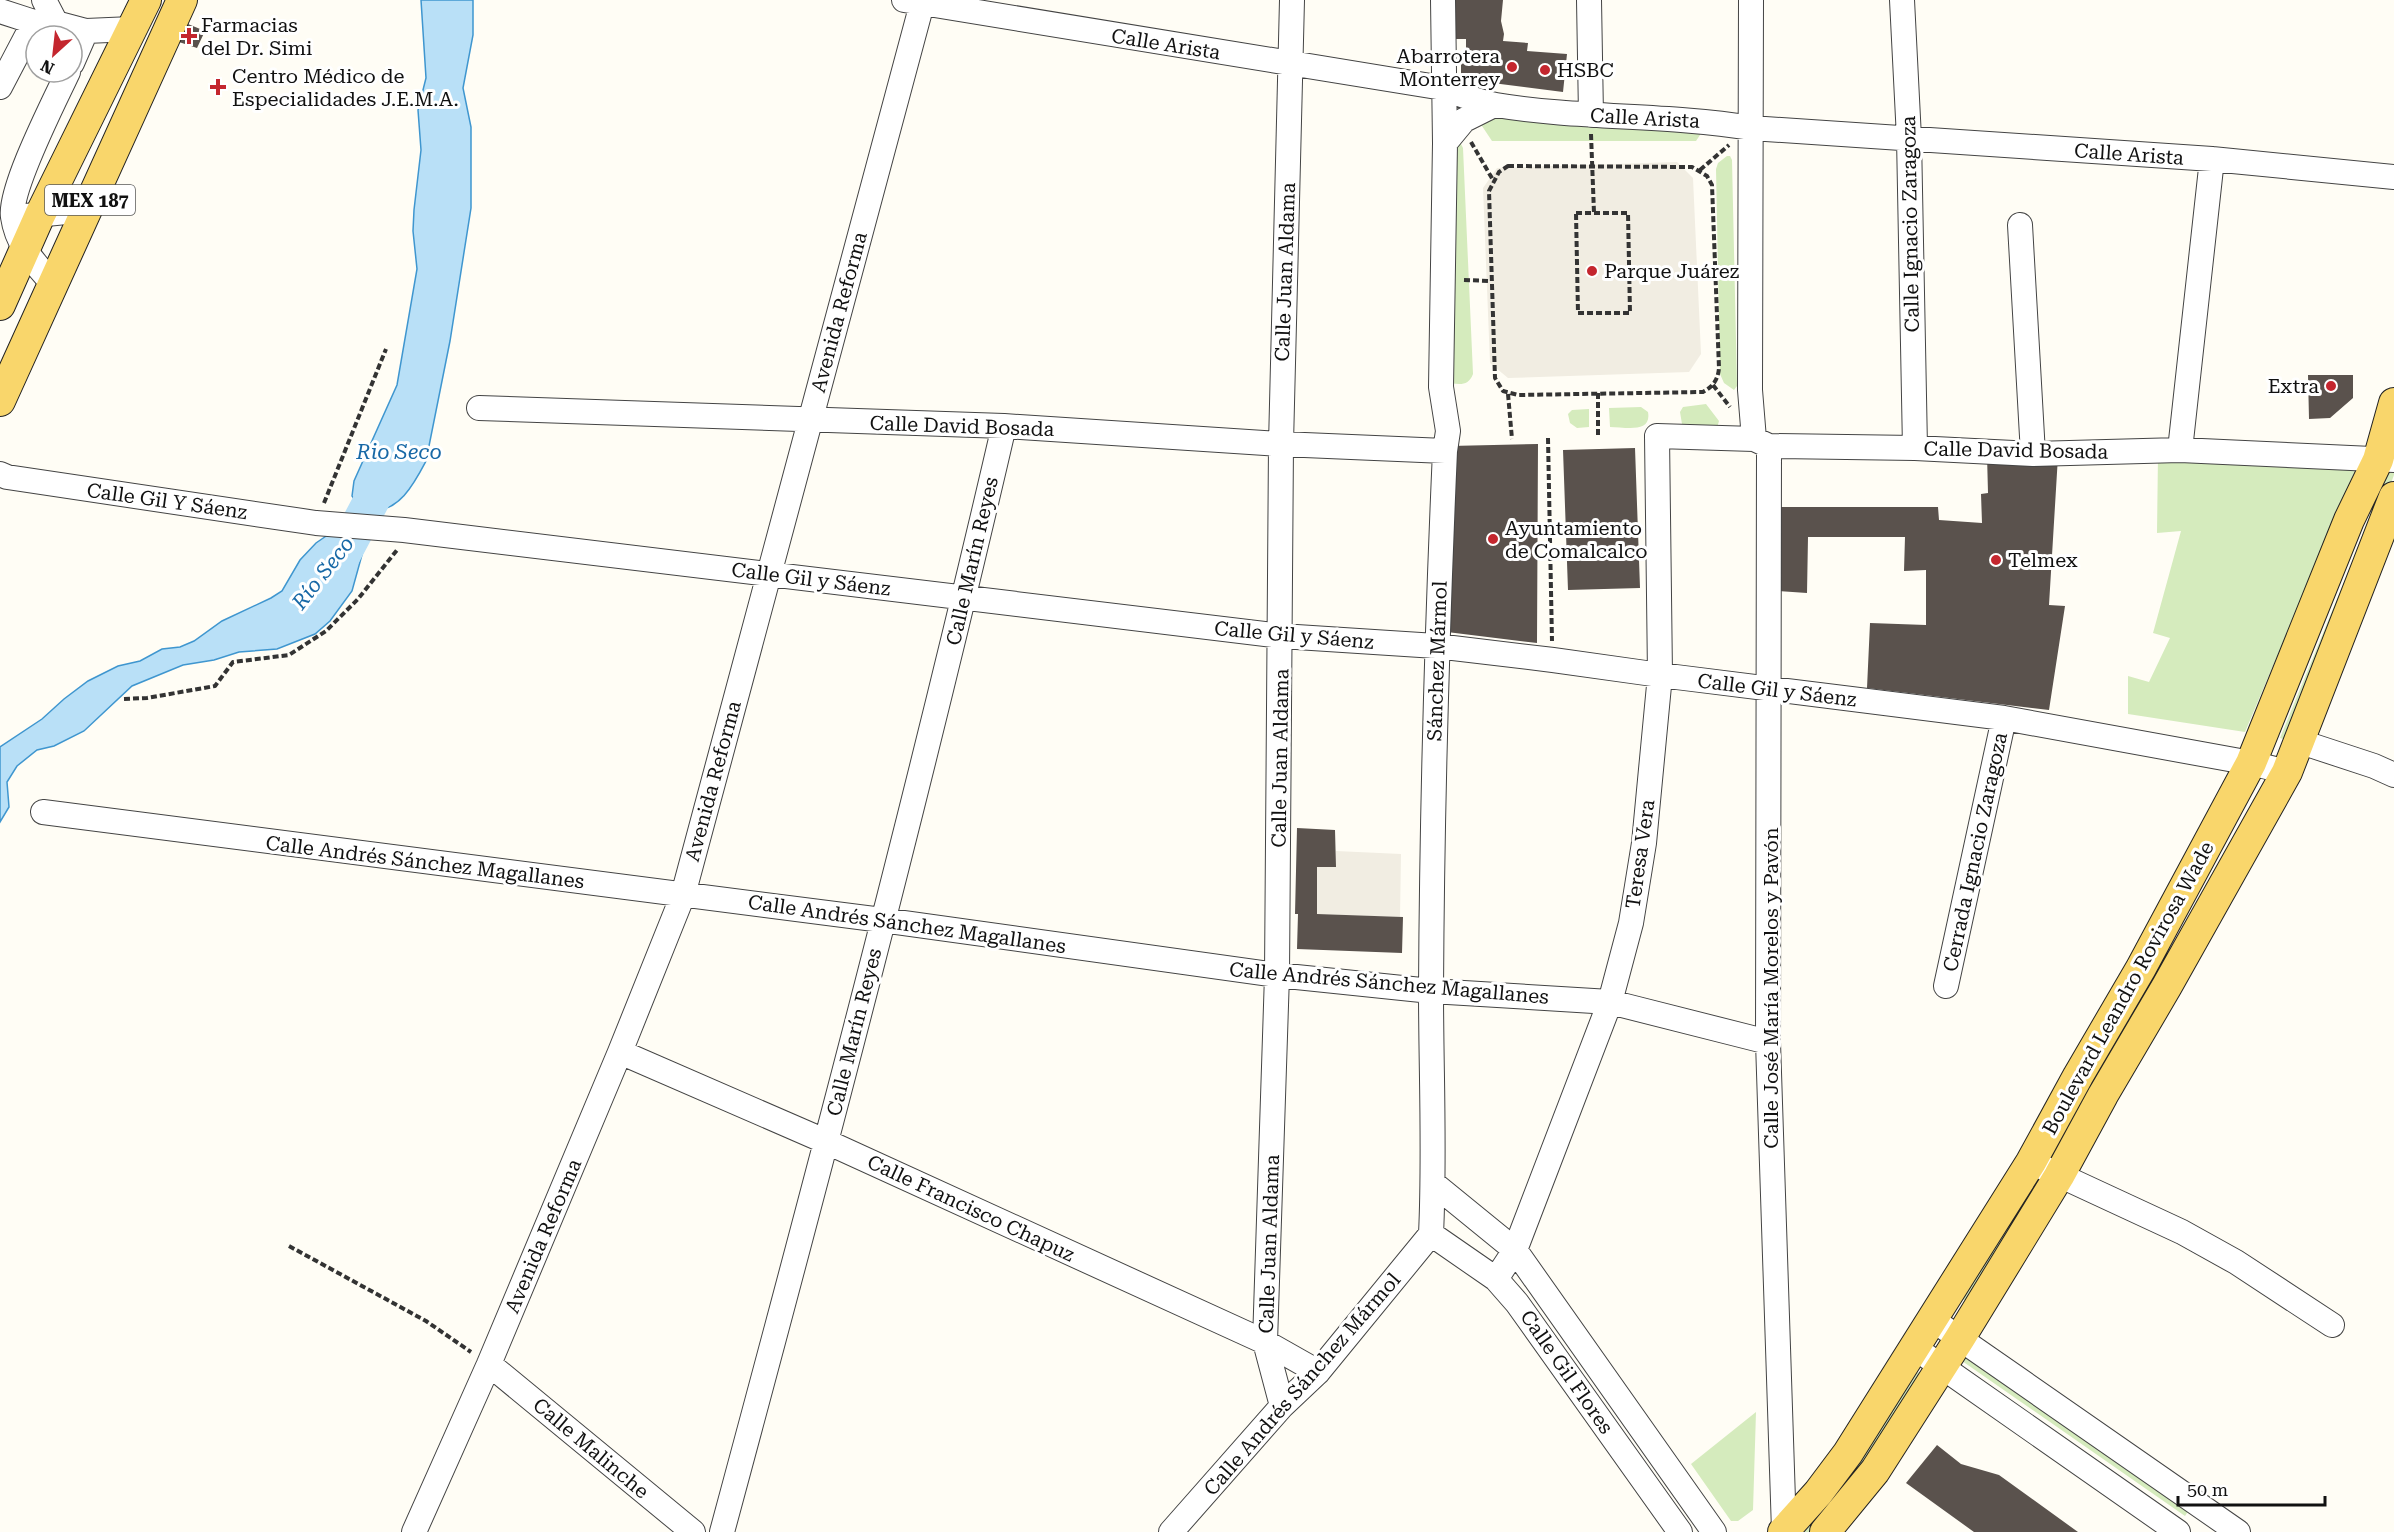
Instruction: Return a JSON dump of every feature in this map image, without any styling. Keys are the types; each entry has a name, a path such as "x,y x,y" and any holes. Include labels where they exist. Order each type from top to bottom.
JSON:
{"main road":[{"name":"MEX 187","path":"0,305 24,251 17,215 132,29 146,0"},
{"name":"MEX 187","path":"0,401 182,0"},
{"name":"Boulevard Leandro Rovirosa Wade","path":"1784,1531 1818,1493 1848,1453 1916,1348 2031,1162 2147,957 2251,763 2349,520 2386,460 2394,403"},
{"name":"Boulevard Leandro Rovirosa Wade","path":"1825,1532 1875,1471 2060,1176 2103,1095 2173,976 2287,772 2301,742 2394,497"}],"street":[{"path":"0,87 45,23 44,0"},
{"name":"Calle Juan Aldama","path":"1282,1406 1265,1342 1277,975 1281,444 1292,0"},
{"name":"Sánchez Mármol","path":"1431,1234 1434,1184 1431,991 1436,646 1445,451 1448,431 1442,387 1445,143 1443,0"},
{"path":"1589,0 1590,115"},
{"name":"Calle José María Morelos y Pavón","path":"1751,0 1750,390 1761,442 1771,689 1768,1041 1784,1531"},
{"name":"Calle Ignacio Zaragoza","path":"1902,0 1909,138 1915,448"},
{"name":"Calle Arista","path":"916,2 1443,88 1494,105 1590,115 1695,119 1751,128 2212,159 2394,177"},
{"name":"Avenida Reforma","path":"414,1532 489,1364 620,1052 682,895 810,420 916,2"},
{"path":"0,12 86,31 132,29"},
{"path":"84,36 86,31"},
{"path":"63,84 20,178 17,215 86,210"},
{"path":"1445,143 1460,124 1494,105"},
{"path":"2180,450 2212,159"},
{"path":"2020,225 2033,454"},
{"path":"24,251 52,283"},
{"name":"Calle David Bosada","path":"479,408 1004,426 1281,444 1445,451"},
{"name":"Calle Marín Reyes","path":"722,1532 827,1142 964,598 1004,426"},
{"name":"Calle David Bosada","path":"1657,438 1660,434 1761,442 2033,454 2180,450 2386,460"},
{"name":"Teresa Vera","path":"1496,1280 1515,1250 1610,1002 1631,923 1644,843 1660,675 1657,438"},
{"name":"Calle Gil Y Sáenz","path":"0,474 325,523"},
{"name":"Calle Gil y Sáenz","path":"325,523 409,530 1281,636 1436,646 1553,660 2004,718 2251,763 2287,772"},
{"name":"Cerrada Ignacio Zaragoza","path":"1946,986 2004,718"},
{"path":"2301,742 2394,775"},
{"name":"Calle Andrés Sánchez Magallanes","path":"44,812 882,920 1277,975 1431,991 1610,1002 1768,1041"},
{"name":"Calle Francisco Chapuz","path":"620,1052 827,1142 1265,1342 1317,1372"},
{"path":"2031,1162 2182,1232 2236,1262 2332,1325"},
{"path":"1434,1184 1515,1250 1714,1532"},
{"name":"Calle Gil Flores","path":"1431,1234 1496,1280 1517,1302 1680,1532"},
{"name":"Calle Andrés Sánchez Mármol","path":"1171,1532 1282,1406 1317,1372 1431,1234"},
{"path":"1933,1320 2212,1525 2238,1532"},
{"path":"1916,1348 2178,1532"},
{"name":"Calle Malinche","path":"489,1364 693,1532"}],"path":[{"path":"1590,115 1594,213"},
{"path":"1460,124 1493,180"},
{"path":"1700,170 1751,128"},
{"path":"1509,166 1692,166 1700,170 1712,185 1718,378 1710,388 1703,392 1508,394 1499,386 1496,378 1489,191 1499,172 1509,166"},
{"path":"1576,213 1594,213 1628,213 1630,313 1578,313 1576,213"},
{"path":"325,523 386,350"},
{"path":"1598,393 1598,438"},
{"path":"1508,394 1512,439"},
{"path":"1548,438 1553,660"},
{"path":"124,699 147,698 215,686 233,662 289,655 326,631 358,599 409,530"},
{"path":"289,1246 426,1321 489,1364"}],"green space":[{"path":"1494,112 1702,132 1696,141 1492,141 1482,126 1484,117"},
{"path":"1455,142 1461,144 1463,148 1473,374 1467,382 1461,384 1451,383"},
{"path":"1730,156 1732,160 1737,386 1734,390 1724,383 1720,374 1716,169 1718,163"},
{"path":"1706,404 1719,421 1717,428 1688,428 1682,424 1680,412 1683,407"},
{"path":"1641,407 1648,412 1646,424 1636,428 1610,427 1609,408"},
{"path":"1589,409 1589,427 1577,428 1570,423 1568,414 1572,410"},
{"path":"2158,455 2359,462 2245,732 2128,714 2128,676 2149,682 2170,638 2153,633 2181,531 2157,533"},
{"path":"2389,464 2394,465 2394,475 2363,559 2286,740 2280,738 2353,560"},
{"path":"2038,1179 2042,1181 1966,1302 1963,1299"},
{"path":"1956,1348 2189,1510 2185,1516 1952,1354"},
{"path":"1918,1372 1922,1375 1842,1493 1810,1532 1804,1532 1839,1491"},
{"path":"1756,1412 1753,1510 1738,1521 1731,1521 1691,1464"}],"shaded area":[{"name":"Parque Juárez","path":"1677,162 1693,178 1701,354 1689,372 1508,378 1490,363 1483,188 1497,168"},
{"path":"1336,851 1401,854 1400,917 1317,914 1317,867 1335,867"}],"water":[{"name":"Rio Seco","path":"421,0 473,0 473,35 463,88 471,127 471,208 450,341 426,461 404,495 389,507 380,510 360,505 352,496 354,481 397,385 417,269 413,231 421,150 418,110 426,78"},
{"path":"335,530 364,534 365,544 352,591 330,621 315,634 277,649 239,652 214,660 183,665 132,686 84,731 54,746 37,750 17,766 7,782 9,807 0,822 0,747 42,719 88,681 118,666 140,661 162,649 180,647 194,641 222,621 282,591 300,560 316,543"}],"building":[{"path":"1446,0 1503,0 1501,21 1503,41 1528,43 1527,51 1567,54 1563,92 1461,79 1461,59 1466,52 1466,39 1447,39"},
{"name":"Farmacias del Dr. Simi","path":"183,22 205,31 197,48 173,40"},
{"name":"Extra","path":"2308,375 2353,375 2353,398 2330,418 2309,419"},
{"name":"Ayuntamiento de Comalcalco","path":"1538,444 1537,643 1447,632 1450,446"},
{"path":"1635,448 1640,588 1568,590 1563,450"},
{"path":"1987,455 2058,456 2049,605 2065,606 2049,710 1867,688 1870,623 1926,625 1926,570 1904,571 1905,537 1808,537 1807,593 1778,591 1776,507 1938,507 1939,520 1982,523 1981,494 1988,493"},
{"path":"1297,828 1335,830 1336,867 1317,867 1317,914 1403,917 1402,953 1297,949 1298,914 1295,914"},
{"path":"1937,1445 1961,1464 1999,1475 2078,1532 1974,1532 1906,1483"}],"waterway":[{"name":"Río Seco","path":"341,558 391,464"}],"place":[{"name":"Farmacias del Dr. Simi","path":"189,36"},
{"name":"Abarrotera Monterrey","path":"1512,67"},
{"name":"HSBC","path":"1545,70"},
{"name":"Centro Médico de Especialidades J.E.M.A.","path":"218,87"},
{"name":"Parque Juárez","path":"1592,271"},
{"name":"Extra","path":"2331,386"},
{"name":"Ayuntamiento de Comalcalco","path":"1493,539"},
{"name":"Telmex","path":"1996,560"}]}
